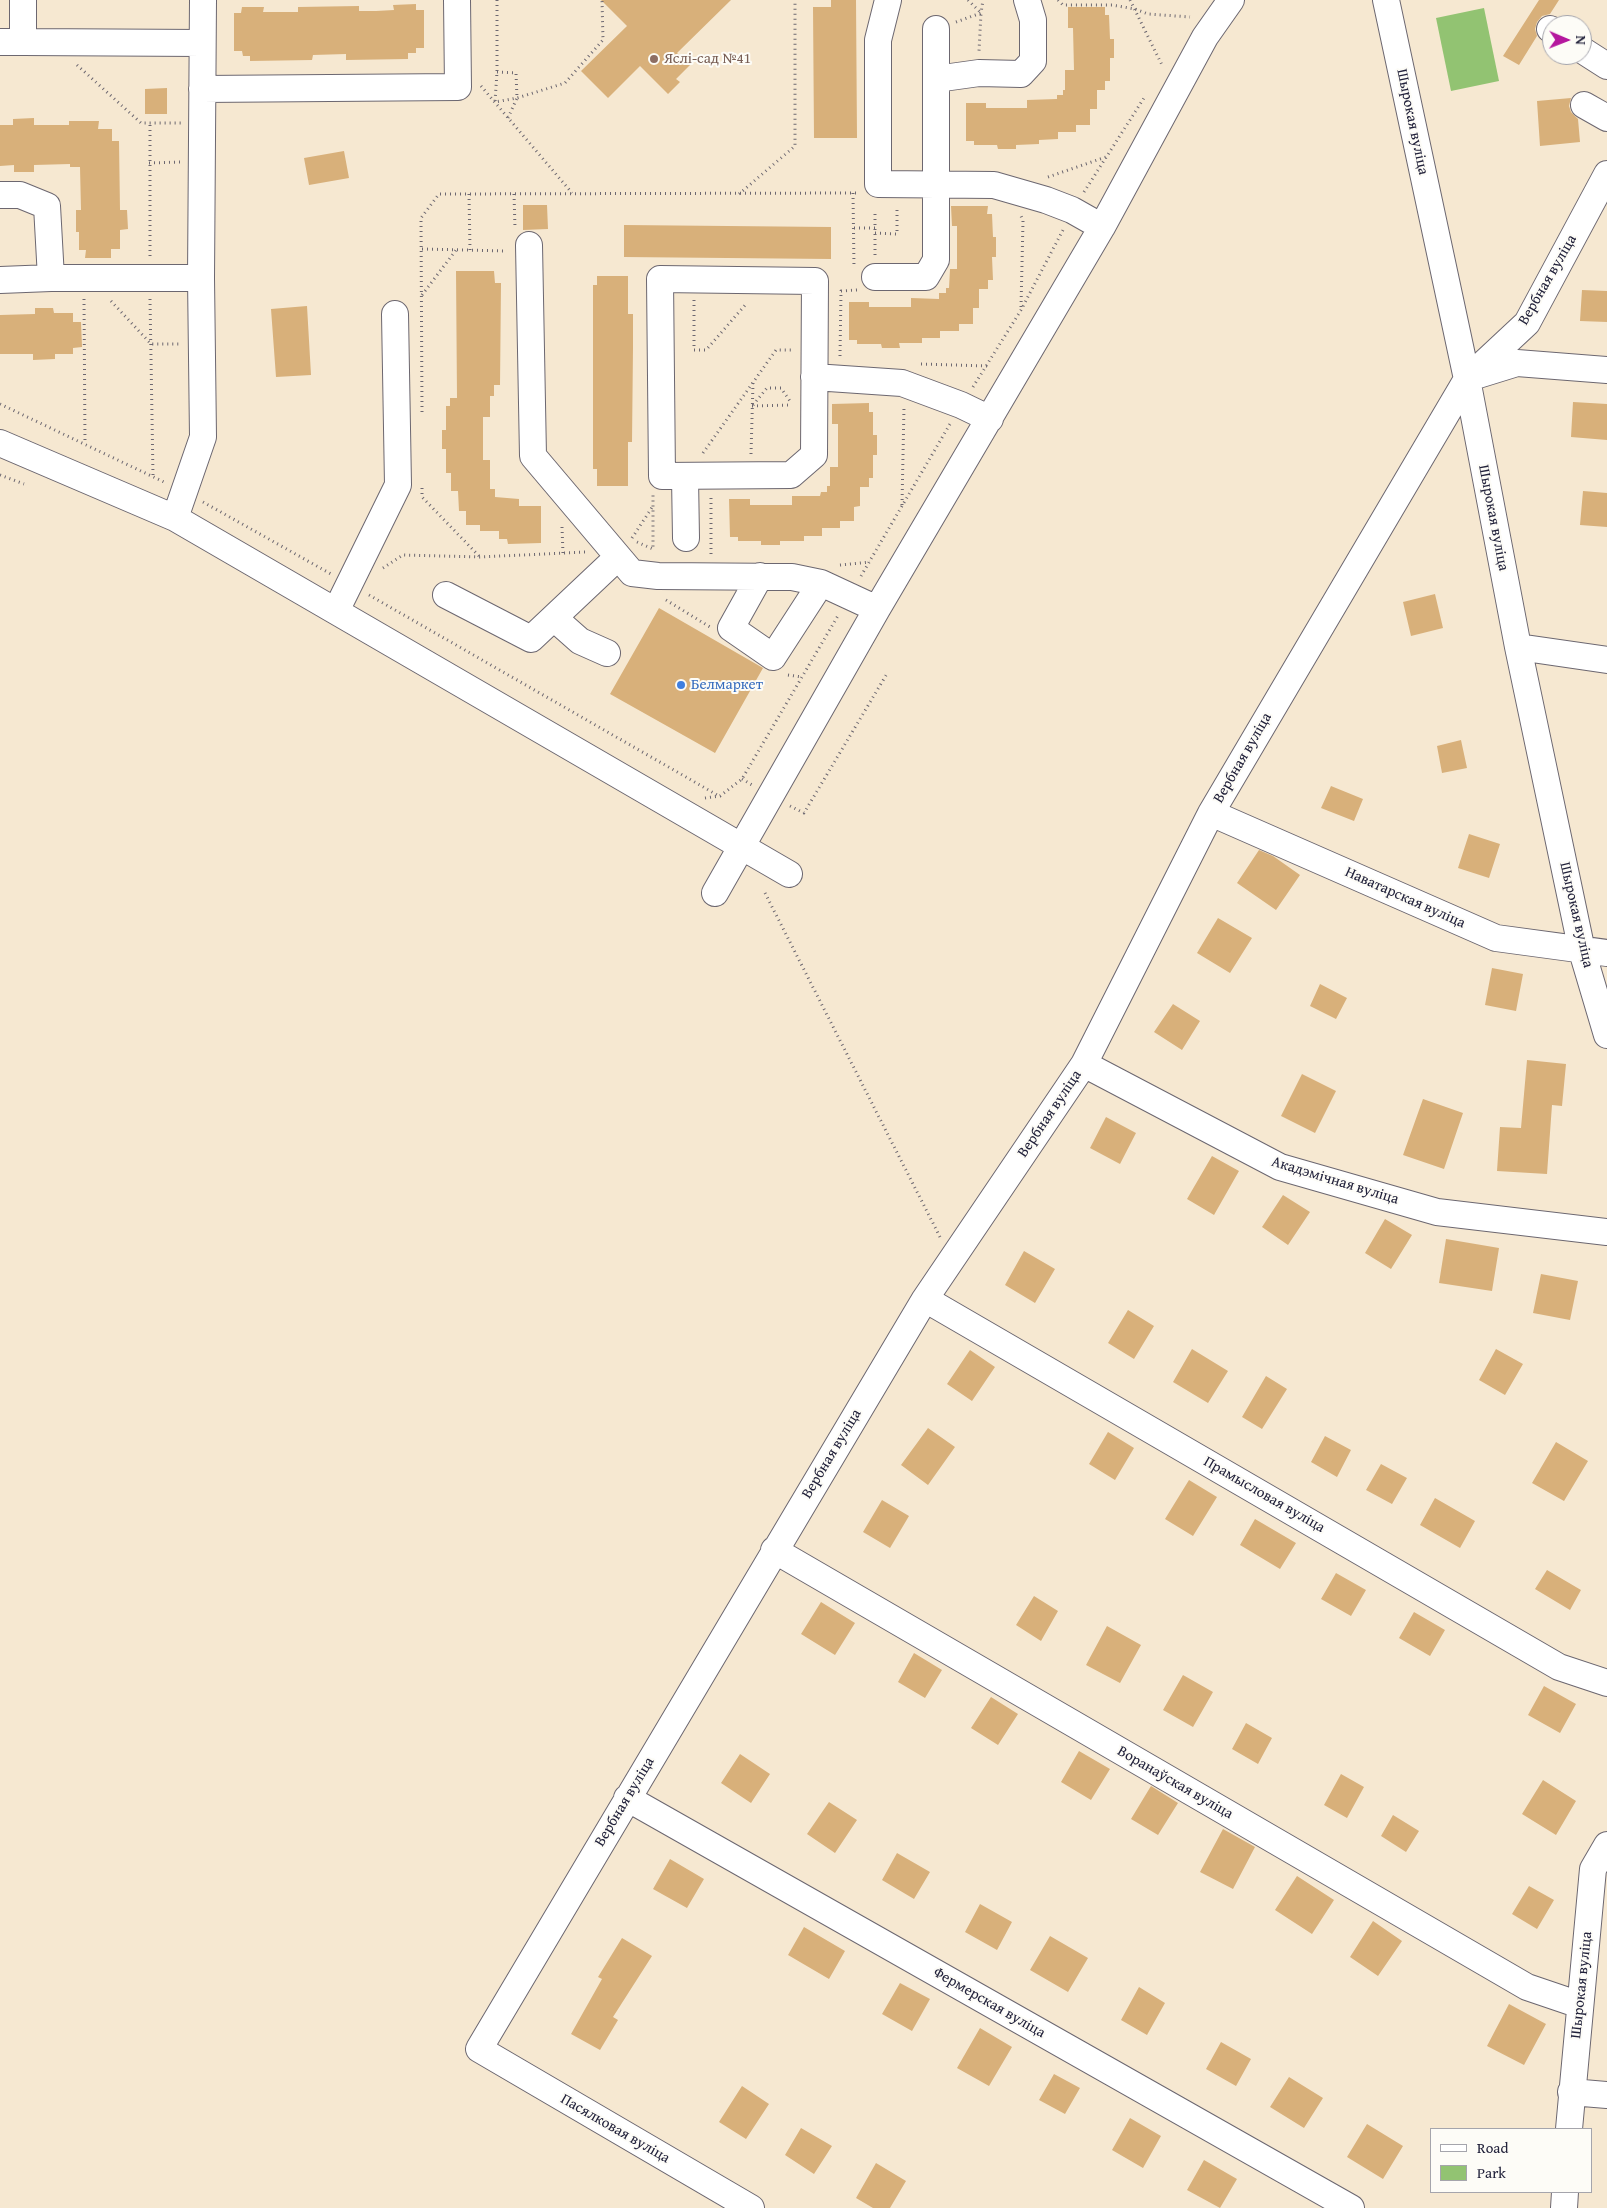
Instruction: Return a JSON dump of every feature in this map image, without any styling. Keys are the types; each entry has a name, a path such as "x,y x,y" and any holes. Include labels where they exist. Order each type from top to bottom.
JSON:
{"street":[{"path":"23,0 11,42 202,43"},
{"path":"175,518 204,437 201,278 203,0"},
{"path":"202,89 458,87 457,0"},
{"path":"888,0 878,40 878,184 994,185 1046,200 1072,210 1102,227"},
{"path":"936,80 979,73 1021,74 1033,60 1033,20 1026,0"},
{"path":"715,893 877,609 1102,227 1205,37 1231,0"},
{"name":"Шырокая вуліца","path":"1386,0 1466,379 1518,647 1595,952 1607,1035"},
{"path":"860,280 926,277 936,260 936,29"},
{"path":"1592,56 1607,66"},
{"path":"1584,105 1607,118"},
{"name":"Вербная вуліца","path":"479,2049 925,1299 1084,1064 1211,813 1466,379 1527,323 1607,174"},
{"path":"0,195 20,195 47,206 51,278"},
{"path":"524,249 533,456 625,548 632,573 658,576 792,576 821,583 877,609"},
{"path":"0,280 201,278"},
{"path":"660,279 755,280 815,280 814,377 804,405 814,455 791,475 662,476 660,279"},
{"path":"336,611 398,486 395,314"},
{"path":"1466,379 1517,363 1607,370"},
{"path":"814,377 902,382 962,405 990,419"},
{"path":"0,443 175,518 789,874"},
{"path":"685,477 686,538"},
{"path":"446,595 531,639 625,548"},
{"path":"760,576 731,628 773,657 821,583"},
{"path":"554,618 580,641 606,653"},
{"path":"1518,647 1607,660"},
{"name":"Наватарская вуліца","path":"1211,813 1496,938 1595,952"},
{"name":"Акадэмічная вуліца","path":"1084,1064 1280,1167 1437,1212 1607,1232"},
{"name":"Прамысловая вуліца","path":"925,1299 1560,1667 1607,1683"},
{"name":"Воранаўская вуліца","path":"774,1550 1527,1987 1580,2005"},
{"name":"Фермерская вуліца","path":"628,1798 1351,2208"},
{"name":"Шырокая вуліца","path":"1569,2128 1593,1869 1607,1845"},
{"name":"Пасялковая вуліца","path":"479,2049 751,2208"},
{"path":"1571,2092 1607,2095"},
{"path":"1564,2208 1565,2193"}],"path":[{"path":"495,102 497,0"},
{"path":"495,102 517,98 565,83 603,40 602,0"},
{"path":"739,194 795,146 795,0"},
{"path":"968,0 981,13"},
{"path":"979,73 983,0"},
{"path":"1058,0 1063,5 1112,5 1135,8 1148,14 1196,17"},
{"path":"1063,0 1063,5"},
{"path":"1130,0 1163,68"},
{"path":"936,29 981,13"},
{"path":"53,42 141,123 202,122"},
{"path":"458,58 573,194"},
{"path":"497,72 516,72 517,98 508,118"},
{"path":"149,163 201,161"},
{"path":"853,193 854,228 860,280"},
{"path":"422,420 422,218 438,194 862,193"},
{"path":"469,194 470,250"},
{"path":"422,249 524,249 514,194"},
{"path":"875,234 897,234 898,201"},
{"path":"860,280 875,234 875,211"},
{"path":"854,228 875,228"},
{"path":"422,295 456,250"},
{"path":"87,278 150,344 202,343"},
{"path":"85,443 87,278"},
{"path":"661,298 694,298 694,350 706,350 753,297 755,280"},
{"path":"685,477 776,350 814,350"},
{"path":"750,476 753,382"},
{"path":"752,406 767,388 781,388 804,405"},
{"path":"902,506 905,401"},
{"path":"752,406 804,405"},
{"path":"0,475 24,484"},
{"path":"422,487 422,497 480,557"},
{"path":"711,496 712,576"},
{"path":"625,548 653,506"},
{"path":"742,779 804,813 888,672"},
{"path":"765,893 952,1260"}],"green space":[{"path":"1484,8 1499,81 1451,91 1436,18"}],"building":[{"path":"601,0 731,0 677,53 690,65 676,79 680,82 668,94 640,66 608,98 581,71 627,26"},
{"path":"831,0 856,0 857,138 814,138 813,7 831,7"},
{"path":"1539,0 1559,0 1550,14 1542,15 1537,22 1535,29 1537,36 1519,65 1503,56"},
{"path":"416,4 416,10 424,10 424,48 416,48 416,53 408,53 408,59 346,60 346,54 313,55 312,60 250,61 250,56 243,56 242,51 234,51 234,13 241,13 242,7 264,7 263,12 298,12 298,7 359,6 359,11 376,11 394,10 393,5"},
{"path":"1068,7 1105,7 1105,15 1109,15 1110,39 1114,39 1114,58 1110,58 1110,81 1105,81 1105,90 1097,90 1097,109 1090,109 1090,125 1076,125 1076,132 1058,132 1058,139 1039,140 1039,144 1016,145 1016,149 998,149 997,145 974,145 974,141 966,141 966,103 986,103 986,108 1027,108 1027,100 1057,99 1057,95 1063,95 1063,90 1065,90 1065,70 1074,70 1073,28 1068,28"},
{"path":"167,88 167,114 145,114 145,89"},
{"path":"1571,98 1569,106 1571,112 1578,119 1580,142 1540,146 1537,101"},
{"path":"34,118 34,125 69,125 69,121 99,121 98,129 112,129 112,141 119,141 120,210 127,210 128,229 120,230 120,249 111,249 111,258 85,258 86,250 79,250 79,232 76,232 76,210 81,210 80,167 70,167 70,164 34,165 34,172 14,172 14,165 0,166 0,125 13,125 13,119"},
{"path":"344,151 349,178 309,185 304,158"},
{"path":"523,205 547,205 548,229 523,230"},
{"path":"951,206 988,206 987,214 992,214 993,237 996,237 996,257 992,257 993,280 988,280 988,289 979,289 979,308 973,308 973,324 959,324 959,331 940,331 940,338 922,338 922,343 899,343 900,348 882,348 881,344 857,344 857,340 849,340 849,302 869,302 869,307 911,307 911,298 939,299 939,293 946,293 946,288 949,288 950,269 957,269 957,226 952,226"},
{"path":"624,225 831,227 831,259 624,257"},
{"path":"456,271 494,271 495,283 501,283 500,385 494,385 494,396 490,396 490,417 483,417 483,460 490,460 490,489 495,489 495,497 519,499 519,506 541,506 541,543 508,544 507,539 499,539 499,531 480,531 480,525 466,525 466,511 459,511 458,491 451,491 451,473 446,473 446,449 442,449 442,430 446,430 446,406 450,406 450,398 457,398"},
{"path":"597,276 628,276 628,314 633,314 633,348 632,442 628,442 628,486 597,486 597,469 593,469 593,285 597,285"},
{"path":"1582,290 1607,291 1607,322 1580,321"},
{"path":"307,306 311,375 276,377 271,309"},
{"path":"35,308 53,308 54,313 73,313 73,322 81,322 82,347 73,348 73,354 55,354 55,359 33,360 33,354 0,354 0,315 35,314"},
{"path":"1573,402 1607,404 1607,440 1571,437"},
{"path":"869,403 869,412 873,412 873,435 877,435 877,455 873,455 873,478 869,478 869,487 860,487 860,506 854,507 854,521 840,521 840,528 822,528 822,536 804,536 804,541 780,541 780,545 761,545 761,541 738,541 738,537 730,537 729,499 750,499 750,505 792,505 792,496 820,496 821,492 827,492 827,486 830,486 830,467 838,467 838,424 832,424 832,404"},
{"path":"1583,491 1607,493 1607,527 1580,525"},
{"path":"1435,594 1443,628 1411,636 1403,602"},
{"path":"659,608 763,668 715,753 610,694"},
{"path":"1461,740 1467,768 1442,773 1437,746"},
{"path":"1331,786 1363,799 1354,821 1321,808"},
{"path":"1469,834 1500,844 1489,878 1458,868"},
{"path":"1259,850 1273,856 1300,875 1276,910 1237,883"},
{"path":"1218,918 1252,938 1230,973 1197,953"},
{"path":"1492,968 1523,974 1516,1011 1485,1005"},
{"path":"1320,984 1347,998 1336,1019 1310,1006"},
{"path":"1173,1004 1200,1021 1182,1050 1154,1032"},
{"path":"1527,1060 1566,1064 1562,1106 1552,1105 1547,1174 1497,1171 1500,1127 1521,1128"},
{"path":"1302,1074 1336,1091 1315,1133 1281,1116"},
{"path":"1423,1099 1463,1113 1444,1169 1403,1155"},
{"path":"1106,1117 1136,1133 1120,1164 1090,1148"},
{"path":"1212,1156 1239,1171 1214,1215 1187,1199"},
{"path":"1283,1195 1310,1212 1288,1245 1262,1227"},
{"path":"1385,1219 1412,1235 1391,1269 1365,1253"},
{"path":"1446,1239 1499,1248 1492,1291 1439,1283"},
{"path":"1024,1251 1055,1269 1035,1303 1005,1285"},
{"path":"1541,1274 1578,1281 1570,1320 1533,1313"},
{"path":"1128,1310 1154,1326 1134,1359 1108,1343"},
{"path":"1192,1349 1228,1371 1208,1403 1173,1382"},
{"path":"1496,1349 1523,1364 1505,1395 1479,1380"},
{"path":"970,1350 995,1367 972,1401 947,1384"},
{"path":"1266,1376 1287,1389 1262,1429 1242,1417"},
{"path":"928,1428 955,1447 928,1485 901,1465"},
{"path":"1108,1432 1134,1448 1115,1480 1089,1464"},
{"path":"1325,1436 1351,1450 1337,1477 1311,1462"},
{"path":"1556,1442 1588,1461 1564,1501 1532,1483"},
{"path":"1381,1464 1407,1478 1392,1504 1366,1490"},
{"path":"1189,1480 1217,1497 1193,1536 1165,1519"},
{"path":"1435,1498 1475,1521 1460,1548 1420,1525"},
{"path":"882,1500 909,1516 890,1548 863,1532"},
{"path":"1255,1519 1296,1543 1280,1569 1240,1545"},
{"path":"1547,1570 1581,1590 1570,1610 1535,1589"},
{"path":"1336,1573 1366,1590 1351,1616 1321,1599"},
{"path":"1034,1596 1058,1611 1041,1641 1016,1625"},
{"path":"821,1602 855,1623 835,1655 801,1634"},
{"path":"1414,1612 1445,1630 1430,1656 1399,1638"},
{"path":"1107,1626 1141,1645 1120,1683 1086,1665"},
{"path":"914,1653 942,1670 925,1698 898,1682"},
{"path":"1183,1675 1213,1692 1193,1727 1163,1710"},
{"path":"1544,1686 1576,1704 1560,1733 1528,1715"},
{"path":"991,1697 1018,1714 998,1745 971,1728"},
{"path":"1246,1723 1272,1738 1258,1764 1232,1749"},
{"path":"1079,1751 1110,1769 1091,1800 1061,1782"},
{"path":"740,1754 770,1774 751,1803 721,1783"},
{"path":"1341,1774 1364,1787 1347,1818 1324,1805"},
{"path":"1543,1780 1576,1801 1556,1835 1522,1814"},
{"path":"1151,1786 1178,1803 1158,1835 1131,1819"},
{"path":"829,1802 857,1820 835,1853 807,1834"},
{"path":"1393,1815 1419,1831 1406,1852 1381,1836"},
{"path":"1223,1829 1255,1847 1233,1889 1200,1872"},
{"path":"897,1853 930,1872 914,1899 882,1880"},
{"path":"670,1859 704,1879 687,1908 653,1889"},
{"path":"1297,1876 1334,1900 1312,1934 1275,1910"},
{"path":"1529,1886 1554,1900 1537,1929 1512,1914"},
{"path":"980,1904 1012,1922 997,1950 965,1932"},
{"path":"1373,1921 1402,1941 1378,1976 1350,1957"},
{"path":"804,1927 845,1951 829,1979 788,1955"},
{"path":"1050,1936 1088,1958 1068,1992 1030,1970"},
{"path":"622,1938 652,1956 613,2017 618,2020 600,2050 571,2034 602,1979 598,1977"},
{"path":"900,1983 930,1999 912,2031 882,2014"},
{"path":"1139,1987 1165,2003 1147,2035 1121,2020"},
{"path":"1509,2004 1546,2024 1524,2065 1487,2046"},
{"path":"980,2028 1012,2047 989,2086 957,2068"},
{"path":"1221,2042 1251,2059 1236,2086 1206,2069"},
{"path":"1054,2074 1080,2088 1065,2114 1039,2100"},
{"path":"1289,2077 1323,2098 1304,2128 1270,2107"},
{"path":"742,2086 769,2104 746,2139 719,2122"},
{"path":"1130,2118 1161,2136 1143,2168 1112,2150"},
{"path":"1367,2124 1403,2146 1383,2179 1347,2157"},
{"path":"801,2128 832,2146 814,2174 785,2155"},
{"path":"1204,2160 1237,2179 1220,2208 1187,2190"},
{"path":"876,2163 906,2181 890,2208 873,2208 856,2198"}],"place":[{"name":"Яслі-сад №41","path":"654,59"},
{"name":"Белмаркет","path":"681,685"}]}
